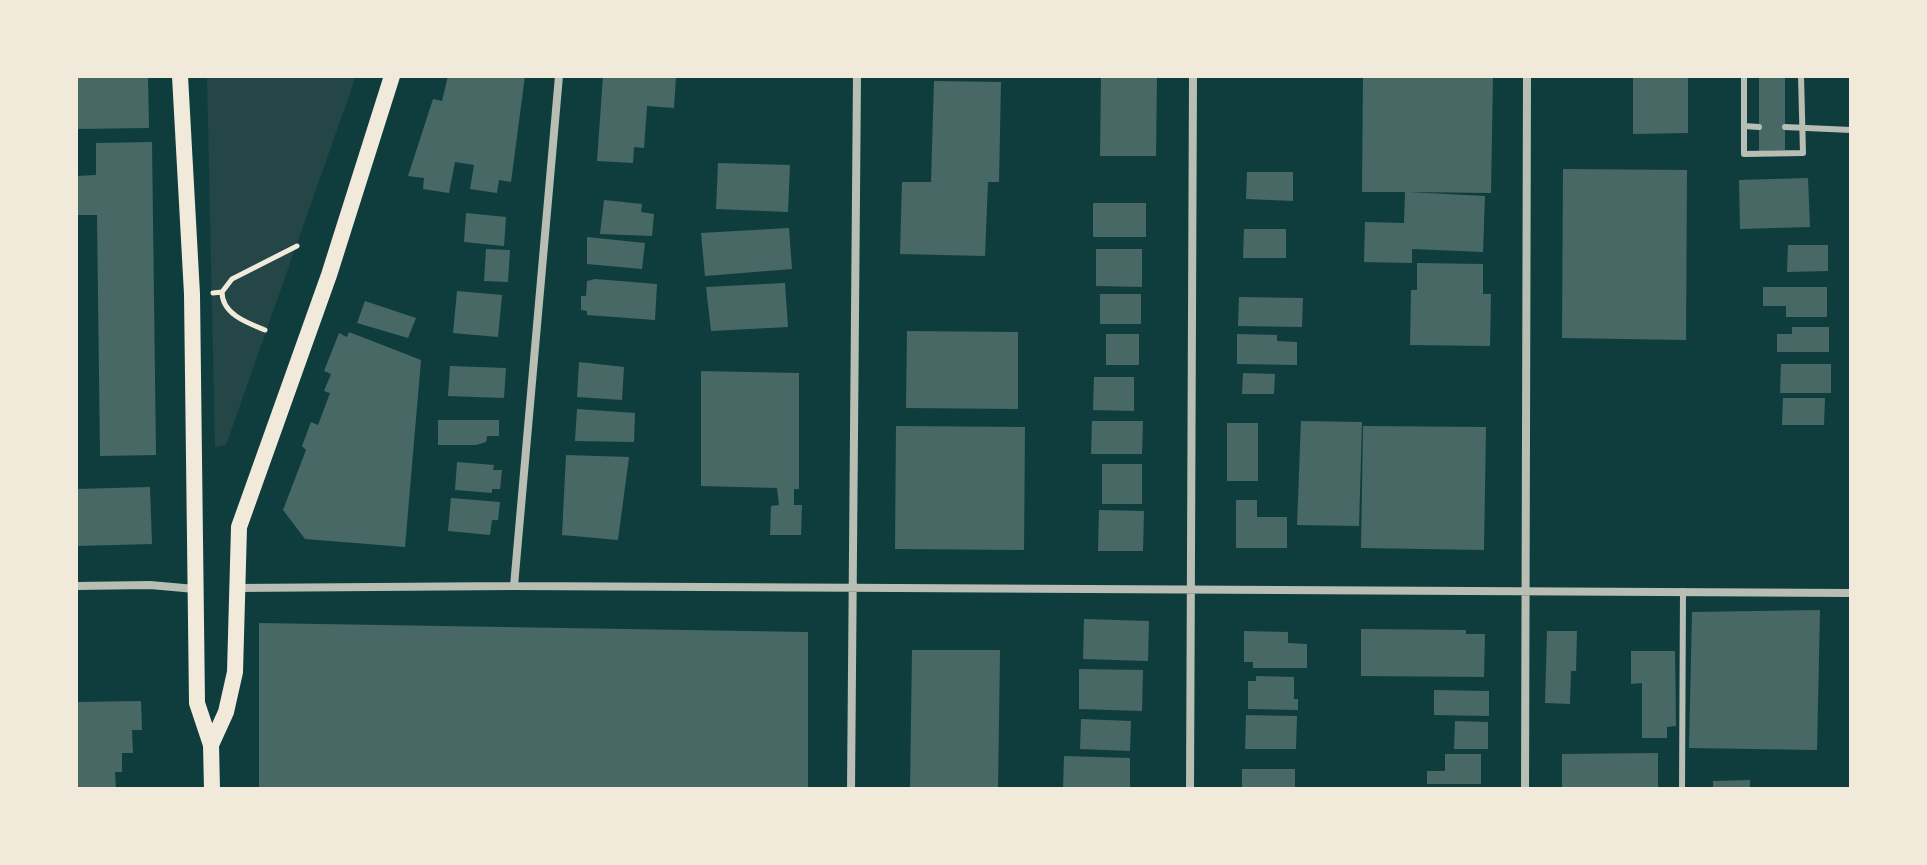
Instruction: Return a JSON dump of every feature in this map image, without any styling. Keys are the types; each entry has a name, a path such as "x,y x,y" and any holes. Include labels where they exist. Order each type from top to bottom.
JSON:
{"main road":[{"path":"180,76 192,294 197,703 211,745 212,789"},
{"path":"211,745 226,712 235,672 239,527 329,275 392,76"}],"street":[{"path":"514,586 559,76"},
{"path":"851,789 857,76"},
{"path":"1190,789 1193,76"},
{"path":"1525,789 1528,591 1527,76"},
{"path":"76,586 150,585 196,589"},
{"path":"236,588 514,586 1193,592 1851,593"}],"lane":[{"path":"1744,76 1744,154 1803,153 1801,76"},
{"path":"1744,126 1759,127"},
{"path":"1785,127 1851,130"},
{"path":"1682,789 1683,591"}],"path":[{"path":"265,330 228,310 222,301 222,292 232,279 297,246"},
{"path":"192,294 222,292"}],"shaded area":[{"path":"207,76 356,76 226,445 215,447"}],"building":[{"path":"76,76 148,76 149,128 76,129"},
{"path":"448,76 525,76 511,182 499,180 497,193 470,189 474,165 455,162 449,193 423,189 424,178 408,176 433,99 442,101"},
{"path":"603,76 676,76 674,108 647,106 644,148 634,147 633,163 597,161"},
{"path":"1101,76 1157,76 1156,156 1100,156"},
{"path":"1363,76 1493,76 1491,193 1408,192 1485,196 1483,252 1412,249 1412,263 1364,262 1365,222 1404,223 1405,192 1362,192"},
{"path":"1633,76 1688,76 1688,133 1633,134"},
{"path":"1759,76 1785,76 1785,150 1759,151"},
{"path":"934,81 1001,82 999,182 988,182 985,256 900,254 902,182 931,182"},
{"path":"152,142 156,455 100,456 97,215 76,215 76,176 96,175 96,143"},
{"path":"718,163 790,165 788,212 716,209"},
{"path":"1563,169 1687,170 1686,340 1562,338"},
{"path":"1247,172 1293,172 1293,201 1246,199"},
{"path":"1808,178 1810,227 1740,229 1739,180"},
{"path":"604,200 642,204 641,212 654,214 652,236 600,234"},
{"path":"1093,203 1146,203 1146,237 1093,237"},
{"path":"466,213 506,217 504,246 464,242"},
{"path":"789,228 792,269 705,276 701,233"},
{"path":"1244,229 1286,229 1286,258 1243,258"},
{"path":"587,237 645,243 642,269 587,264"},
{"path":"1788,245 1828,245 1828,271 1787,272"},
{"path":"486,249 510,250 508,282 484,281"},
{"path":"1096,249 1142,249 1142,287 1096,286"},
{"path":"1417,263 1483,264 1483,294 1491,294 1490,346 1410,345 1411,290 1417,290"},
{"path":"587,281 657,284 655,320 587,315 587,311 581,310 581,296 586,296"},
{"path":"785,283 788,327 711,331 706,287"},
{"path":"1763,287 1827,287 1827,317 1786,317 1786,306 1763,306"},
{"path":"457,291 502,295 498,337 453,333"},
{"path":"1100,294 1141,294 1141,324 1100,324"},
{"path":"1239,297 1303,298 1302,327 1238,326"},
{"path":"365,301 416,318 408,338 357,323"},
{"path":"1792,327 1829,327 1829,352 1777,352 1777,334 1792,334"},
{"path":"907,331 1018,332 1018,409 906,408"},
{"path":"349,332 421,360 405,547 305,539 283,510 306,450 302,446 311,422 318,425 330,393 324,391 331,374 324,371 339,333 347,337"},
{"path":"1106,334 1139,334 1139,365 1106,365"},
{"path":"1237,334 1277,335 1277,341 1297,342 1297,365 1237,364"},
{"path":"579,362 624,367 622,400 577,397"},
{"path":"1781,364 1831,364 1831,393 1780,393"},
{"path":"450,366 506,368 504,398 448,396"},
{"path":"701,371 799,373 799,489 794,489 794,505 802,505 801,535 770,535 771,506 779,505 777,488 701,486"},
{"path":"1243,373 1275,374 1274,394 1242,394"},
{"path":"1094,377 1134,377 1134,411 1093,410"},
{"path":"1783,398 1825,398 1824,425 1782,425"},
{"path":"577,409 635,413 634,442 575,441"},
{"path":"438,420 499,420 499,436 487,436 486,442 476,445 438,445"},
{"path":"1092,421 1143,421 1142,454 1091,454"},
{"path":"1301,421 1362,422 1359,526 1297,525"},
{"path":"1227,423 1258,423 1258,481 1227,481"},
{"path":"896,426 1025,427 1024,550 895,549"},
{"path":"1363,426 1486,427 1484,550 1361,548"},
{"path":"566,455 629,457 618,540 562,535"},
{"path":"457,462 494,465 493,470 502,470 500,489 492,489 492,493 455,490"},
{"path":"1102,464 1142,464 1142,504 1102,504"},
{"path":"150,487 152,544 76,546 76,489"},
{"path":"451,498 500,502 498,520 492,520 490,535 448,531"},
{"path":"1236,500 1257,500 1257,517 1287,517 1287,548 1236,548"},
{"path":"1099,510 1144,511 1143,551 1098,551"},
{"path":"1820,610 1817,750 1689,748 1692,612"},
{"path":"1084,619 1149,621 1148,661 1083,659"},
{"path":"259,623 808,632 808,789 259,789"},
{"path":"1361,629 1466,630 1466,634 1485,634 1484,677 1361,676"},
{"path":"1244,631 1288,632 1288,643 1307,644 1307,668 1253,668 1253,662 1244,662"},
{"path":"1547,631 1577,631 1576,671 1571,671 1570,704 1545,703"},
{"path":"912,650 1000,650 998,789 910,789"},
{"path":"1631,651 1675,651 1676,726 1667,727 1667,738 1642,738 1642,683 1631,684"},
{"path":"1079,669 1143,670 1142,711 1079,709"},
{"path":"1256,676 1294,677 1294,699 1298,699 1298,710 1248,709 1248,681 1256,681"},
{"path":"1434,690 1489,691 1489,716 1434,715"},
{"path":"141,701 142,730 132,730 133,753 122,753 122,772 115,772 116,789 76,789 76,702"},
{"path":"1246,715 1297,716 1296,749 1245,749"},
{"path":"1081,719 1131,721 1130,751 1080,749"},
{"path":"1455,721 1488,722 1488,749 1454,749"},
{"path":"1658,753 1658,787 1562,789 1562,754"},
{"path":"1445,754 1481,754 1481,784 1427,784 1427,771 1445,771"},
{"path":"1064,756 1130,758 1130,789 1063,789"},
{"path":"1242,769 1295,769 1295,789 1242,789"},
{"path":"1750,780 1750,789 1713,789 1713,781"}]}
